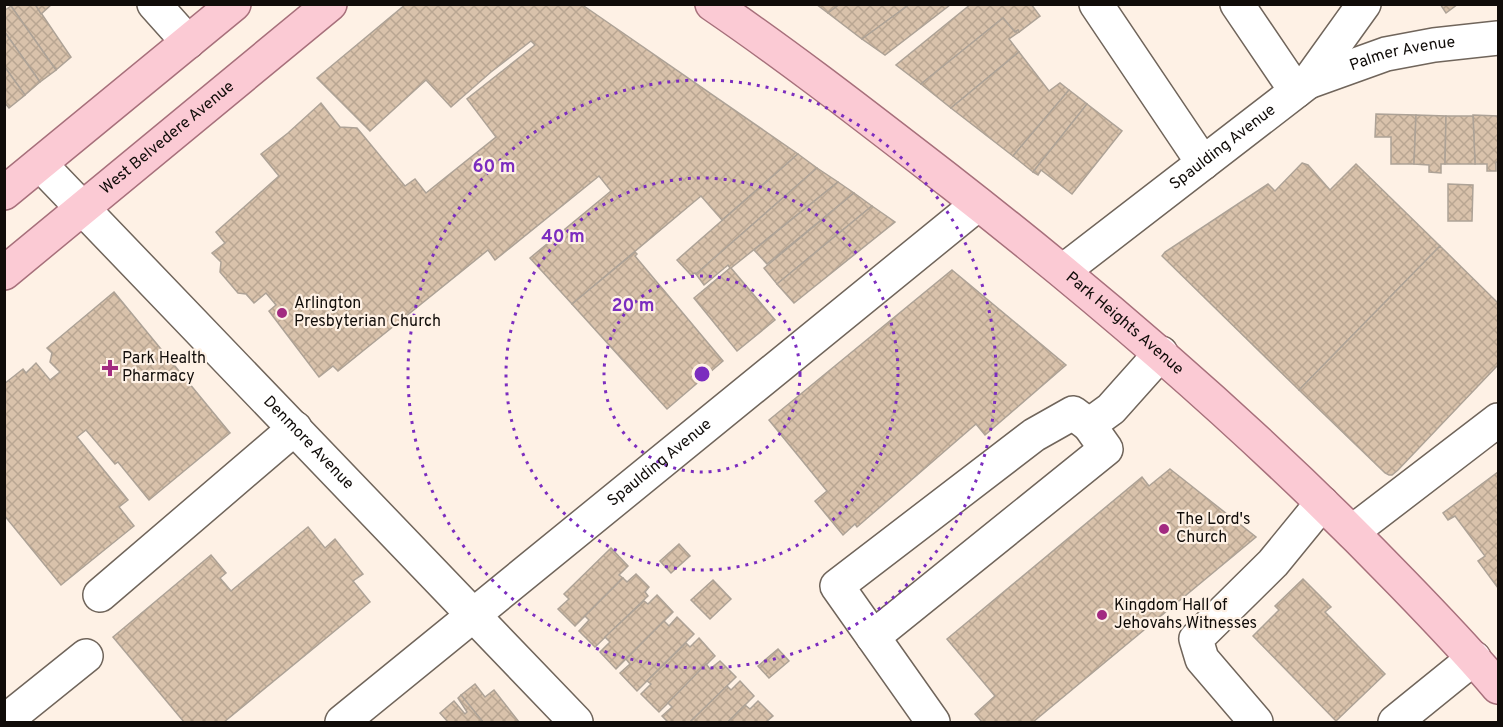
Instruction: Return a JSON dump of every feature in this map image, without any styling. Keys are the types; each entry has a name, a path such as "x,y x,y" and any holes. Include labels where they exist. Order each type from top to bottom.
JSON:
{"main road":[{"path":"4,194 234,4"},
{"name":"West Belvedere Avenue","path":"4,273 330,4"},
{"name":"Park Heights Avenue","path":"712,4 843,99 1063,271 1161,353 1233,417 1352,532 1474,658 1498,687"}],"street":[{"path":"154,4 188,42"},
{"path":"1096,4 1203,163"},
{"path":"1238,4 1302,86"},
{"name":"Spaulding Avenue","path":"1063,271 1302,86 1364,4"},
{"name":"Palmer Avenue","path":"1302,86 1386,54 1496,36"},
{"name":"Denmore Avenue","path":"40,164 576,723"},
{"name":"Spaulding Avenue","path":"342,723 978,204"},
{"path":"1089,425 1111,409 1161,353"},
{"path":"873,637 1106,449 1089,425 1073,413 1034,435 837,586 933,723"},
{"path":"1352,532 1498,420"},
{"path":"100,595 295,428"},
{"path":"1256,723 1202,659 1196,639 1273,563 1322,503"},
{"path":"4,722 86,656"},
{"path":"1395,723 1474,658"}],"building":[{"path":"13,4 35,4 71,57 56,70 11,6"},
{"path":"35,4 52,4 41,14"},
{"path":"406,4 581,4 798,154 722,220 701,196 572,304 530,258 611,191 599,176 495,260 488,250 338,371 333,366 319,377 269,311 276,305 266,293 254,303 246,294 238,293 220,272 221,262 212,253 225,243 216,232 279,176 261,154 321,103 340,127 357,128 405,186 415,179 426,193 496,137 467,99 535,45 531,41 451,107 426,80 370,131 317,78"},
{"path":"816,4 840,4 828,13"},
{"path":"840,4 910,4 862,39 828,13"},
{"path":"910,4 950,5 885,55 862,39"},
{"path":"971,4 1031,4 1040,16 1019,32 1018,30 1015,32 1003,18 921,84 896,65"},
{"path":"1440,4 1458,4 1446,13"},
{"path":"11,6 56,70 40,82 4,31 4,11"},
{"path":"1003,18 1015,32 1018,30 1019,32 1009,39 1019,52 951,108 921,84"},
{"path":"4,31 40,82 25,95 4,66"},
{"path":"1019,52 1049,91 1060,83 1069,90 1013,156 951,108"},
{"path":"4,66 25,95 9,108 4,102"},
{"path":"1069,90 1087,104 1033,172 1013,156"},
{"path":"1087,104 1122,131 1072,194 1041,170 1038,175 1033,172"},
{"path":"1376,114 1416,115 1414,164 1391,164 1391,137 1375,137"},
{"path":"1416,115 1446,116 1445,164 1441,164 1441,173 1429,172 1429,165 1414,164"},
{"path":"1473,115 1498,116 1496,171 1487,171 1487,164 1475,164"},
{"path":"1446,116 1473,116 1475,164 1445,164"},
{"path":"798,154 817,168 696,274 691,275 677,260"},
{"path":"1302,163 1308,165 1330,190 1356,164 1440,246 1299,390 1162,256 1268,184 1275,191"},
{"path":"817,168 838,182 731,268 775,320 737,351 694,298 730,268 728,265 704,285 696,274"},
{"path":"838,182 854,193 767,264 754,250"},
{"path":"1448,184 1473,185 1472,221 1448,221"},
{"path":"854,193 872,206 777,284 764,268"},
{"path":"872,206 895,222 794,303 777,284"},
{"path":"1440,246 1498,303 1498,365 1398,470 1389,475 1299,390"},
{"path":"635,252 637,254 635,256 723,361 667,409 572,304"},
{"path":"952,270 1066,365 985,435 976,424 857,527 855,524 843,535 815,501 827,491 769,420"},
{"path":"114,292 230,433 149,500 118,462 115,464 86,430 77,437 128,500 119,507 134,526 61,585 4,515 4,384 23,369 26,373 36,363 50,380 60,372 50,362 52,353 47,348"},
{"path":"1170,469 1256,537 1033,722 982,722 975,714 995,696 947,639 1142,477 1149,486"},
{"path":"1498,472 1498,588 1478,561 1485,556 1455,516 1448,520 1443,513"},
{"path":"308,527 325,548 335,539 363,574 353,581 370,602 224,722 184,722 113,637 211,555 226,573 220,578 231,591"},
{"path":"679,544 690,556 671,573 660,561"},
{"path":"611,548 628,566 619,575 623,578 575,626 558,609 569,599 564,594"},
{"path":"636,574 649,587 645,592 648,596 595,647 579,631 589,620 585,616 623,578 627,582"},
{"path":"1303,579 1331,607 1325,612 1385,674 1336,721 1253,636 1279,610 1275,606"},
{"path":"713,580 731,599 710,619 691,600"},
{"path":"657,595 673,612 616,669 600,652 610,642 605,637 644,601 648,604"},
{"path":"677,617 694,634 637,691 620,673 630,664 626,659 664,621 669,626"},
{"path":"699,638 715,656 659,712 641,694 651,684 647,681 686,643 690,647"},
{"path":"778,649 789,661 769,678 758,666"},
{"path":"720,661 736,677 690,722 668,722 662,716 672,707 668,703 706,664 710,669"},
{"path":"740,681 754,696 728,722 690,722 727,686 731,690"},
{"path":"475,684 485,697 494,690 519,722 483,722 461,695"},
{"path":"461,695 483,722 448,722 440,713 454,701 465,714 467,712 458,698"},
{"path":"758,701 773,716 766,722 728,722 745,705 750,709"}],"place":[{"name":"Arlington Presbyterian Church","path":"282,313"},
{"name":"Park Health Pharmacy","path":"110,368"},
{"name":"The Lord's Church","path":"1164,529"},
{"name":"Kingdom Hall of Jehovahs Witnesses","path":"1102,615"}]}
